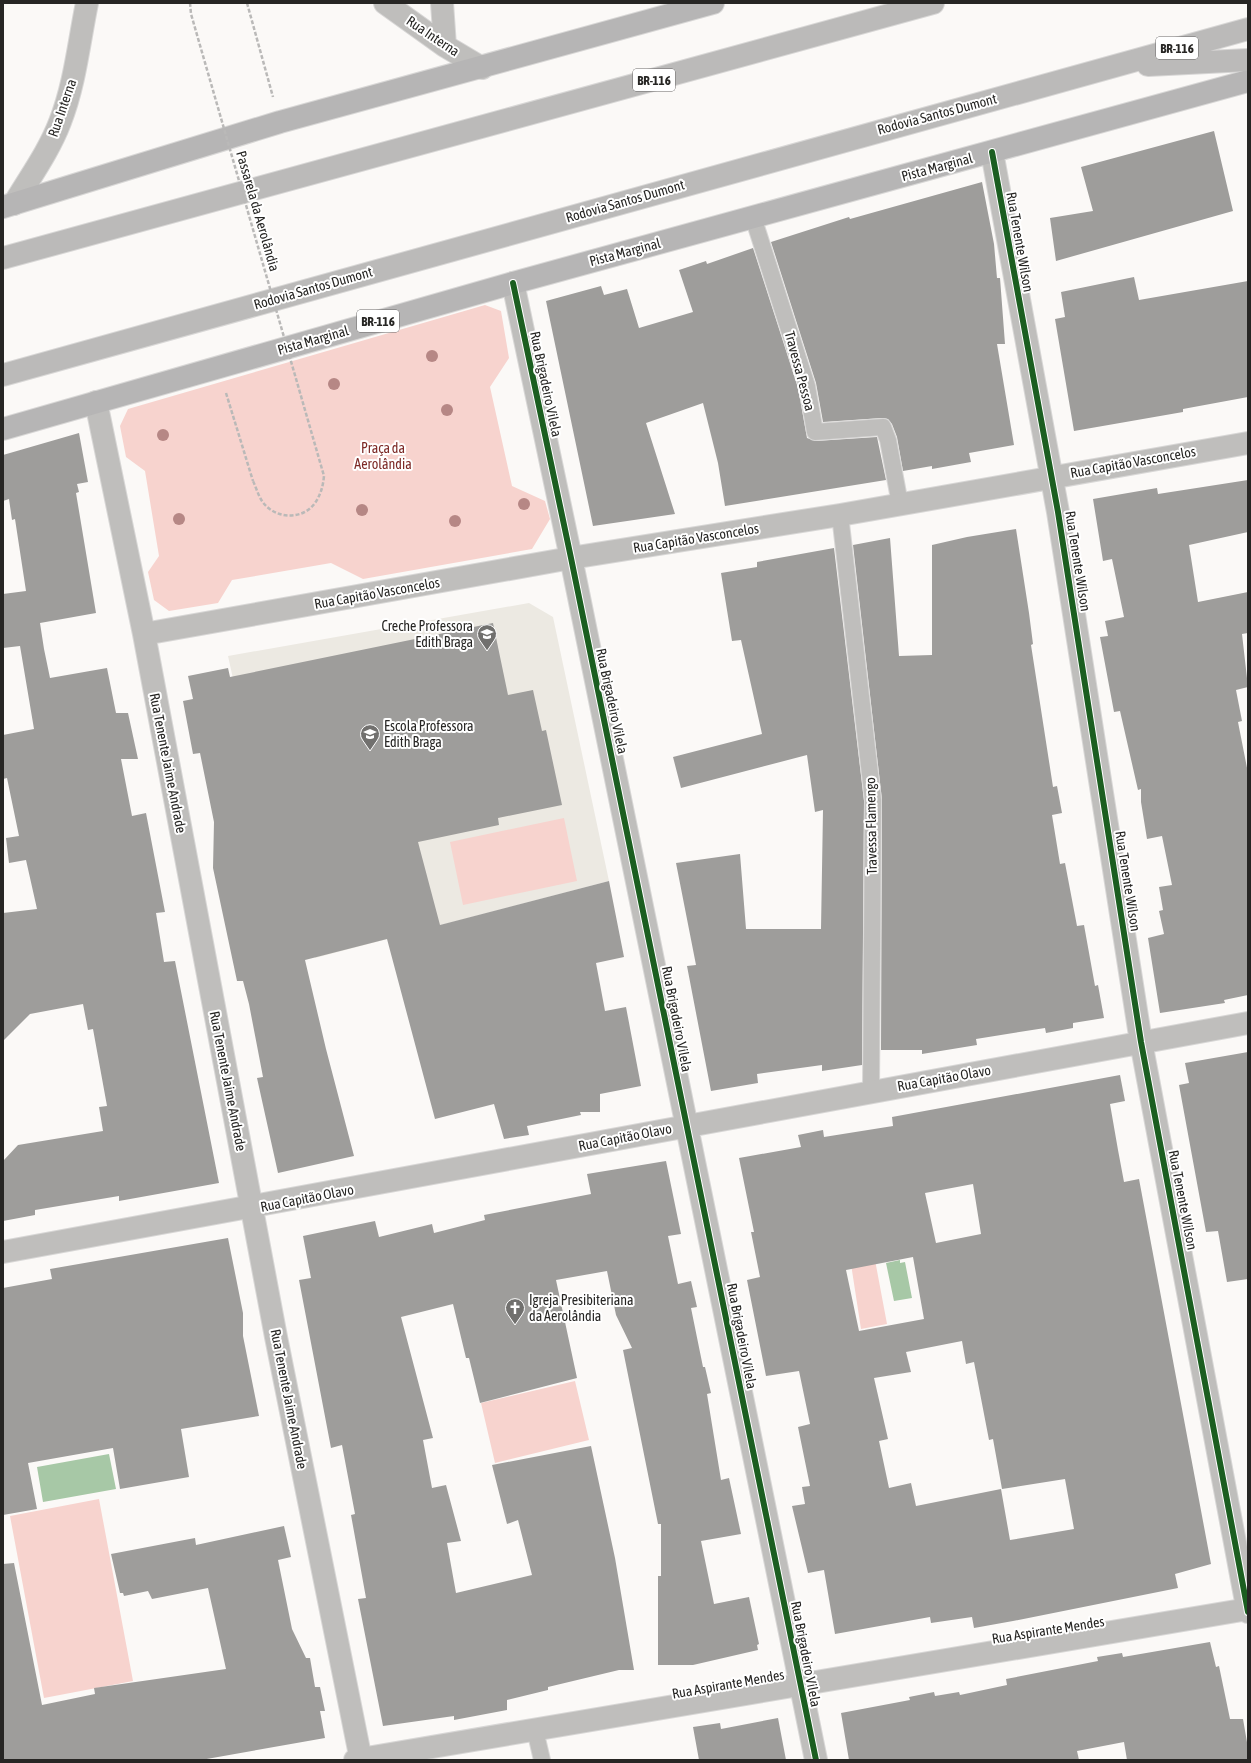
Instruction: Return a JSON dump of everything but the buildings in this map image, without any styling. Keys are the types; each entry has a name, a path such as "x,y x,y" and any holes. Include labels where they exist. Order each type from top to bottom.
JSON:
{"highway":[{"name":"BR-116","path":"3,258 933,3"},
{"name":"Rodovia Santos Dumont","path":"3,375 1248,29"},
{"path":"1107,67 1248,60"}],"main road":[{"path":"9,205 280,122 482,68 713,3"},
{"name":"Pista Marginal","path":"3,429 513,283 1248,81"}],"street":[{"name":"Rua Interna","path":"9,205 40,162 60,122 72,83 87,3"},
{"name":"Rua Interna","path":"385,3 444,46 482,68"},
{"path":"442,3 444,46"},
{"name":"Rua Tenente Wilson","path":"992,152 1050,477 1061,527 1141,1042 1248,1610"},
{"name":"Rua Brigadeiro Vilela","path":"513,283 571,558 816,1760"},
{"name":"Rua Tenente Jaime Andrade","path":"96,402 144,634 252,1208 359,1760"},
{"name":"Rua Capitão Vasconcelos","path":"144,634 571,558 840,515 1248,443"},
{"name":"Rua Capitão Olavo","path":"3,1252 252,1208 1248,1023"},
{"name":"Rua Aspirante Mendes","path":"359,1760 800,1684 1248,1610"}],"lane":[{"name":"Travessa Pessoa","path":"753,217 807,386 815,432 883,427 888,440 900,504"},
{"name":"Travessa Flamengo","path":"840,515 873,800 871,1092"},
{"path":"535,1730 542,1760"}],"path":[{"path":"247,3 260,45 280,122"}],"shaded area":[{"path":"529,603 553,617 609,881 315,958 263,739 247,742 228,656"},
{"path":"900,1260 900,1263 905,1262 912,1298 894,1301 886,1263"},
{"path":"109,1454 116,1489 43,1502 37,1467"}],"green space":[{"name":"Praça da Aerolândia","path":"485,305 501,311 509,358 490,387 512,486 545,501 550,519 532,549 363,579 331,563 232,580 218,603 169,611 154,600 148,572 159,556 145,471 126,457 120,426 128,409"},
{"path":"564,818 577,881 463,905 450,842"},
{"path":"875,1260 887,1324 861,1329 851,1264"},
{"path":"575,1381 589,1440 495,1463 481,1403"},
{"path":"99,1499 133,1681 44,1698 10,1516"}],"cycle path":[{"path":"992,152 1058,512 1141,1042 1248,1612"},
{"path":"513,283 571,558 816,1760"}],"place":[{"name":"Creche Professora Edith Braga","path":"487,651"},
{"name":"Escola Professora Edith Braga","path":"370,751"},
{"name":"Igreja Presibiteriana da Aerolândia","path":"515,1325"}]}
